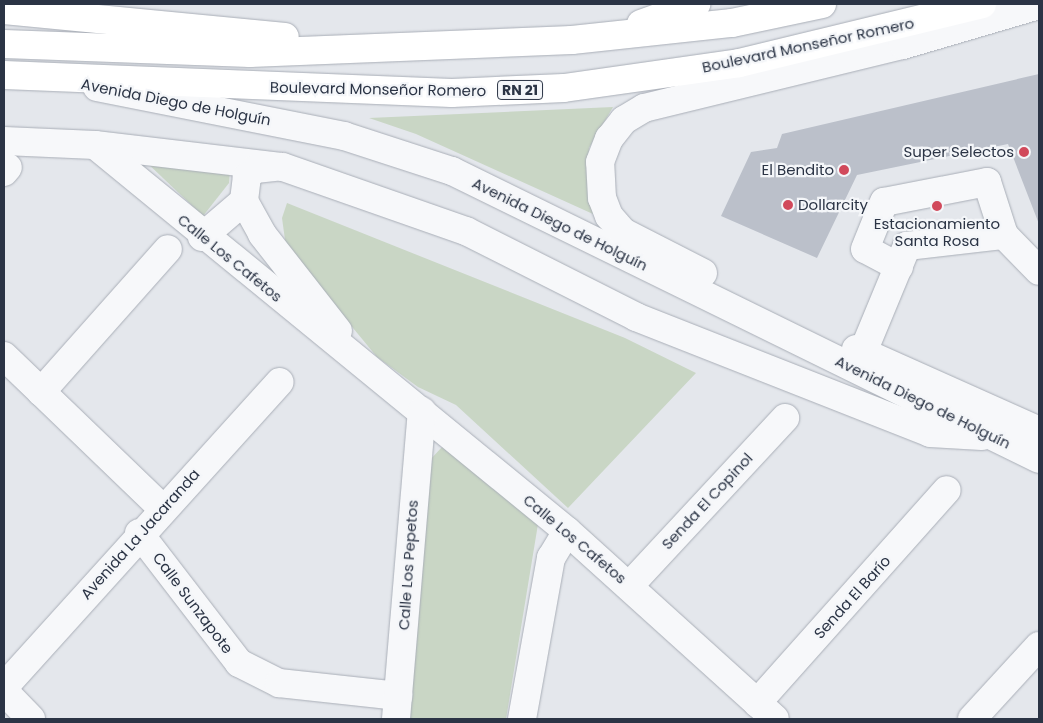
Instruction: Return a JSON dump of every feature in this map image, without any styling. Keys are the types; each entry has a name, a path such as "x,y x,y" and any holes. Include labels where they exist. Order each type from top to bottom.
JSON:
{"highway":[{"path":"572,40 643,24 696,4"},
{"path":"4,44 250,53 416,48 572,40 732,23 822,4"},
{"name":"Boulevard Monseñor Romero","path":"4,75 452,93 564,88 739,63 982,4"},
{"path":"4,10 416,48"}],"street":[{"name":"Avenida Diego de Holguín","path":"1039,5 903,45 644,108 624,120 609,139 600,162 600,185 609,216 623,232 864,352 1039,430"},
{"name":"Avenida Diego de Holguín","path":"49,77 344,136 452,171 1039,459"},
{"path":"5,160 95,145 283,167 466,232 636,317 930,433 993,436"},
{"name":"Calle Los Cafetos","path":"95,145 202,237 422,411 568,531 630,585 766,711"},
{"path":"202,237 244,201 243,187 250,172 283,167"},
{"path":"899,267 865,250 884,202 987,182 1004,235 1037,267"},
{"name":"Calle Los Cafetos","path":"244,201 262,234 368,368"},
{"path":"864,352 907,246 1004,235"},
{"path":"41,392 168,250"},
{"path":"4,356 162,508"},
{"name":"Avenida La Jacaranda","path":"4,689 139,533 280,382"},
{"name":"Calle Los Pepetos","path":"397,708 422,411"},
{"name":"Senda El Copinol","path":"630,585 785,418"},
{"name":"Senda El Barío","path":"766,711 947,490"},
{"path":"522,719 551,558 568,531"},
{"name":"Calle Sunzapote","path":"139,533 239,663 279,683 397,708"},
{"path":"972,719 1039,646"},
{"path":"4,689 31,719"}],"green space":[{"path":"613,107 589,148 588,173 604,219 416,134 369,118"},
{"path":"144,160 230,170 229,183 203,216"},
{"path":"287,203 625,338 696,373 568,508 456,405 418,387 377,357 286,247 282,218"},
{"path":"444,445 538,524 506,719 407,719 427,463"}],"building":[{"path":"1039,74 1039,224 1008,144 857,175 817,258 721,216 751,152 777,148 782,134"}],"place":[{"name":"Super Selectos","path":"1024,152"},
{"name":"El Bendito","path":"844,170"},
{"name":"Dollarcity","path":"788,205"},
{"name":"Estacionamiento Santa Rosa","path":"937,206"}]}
